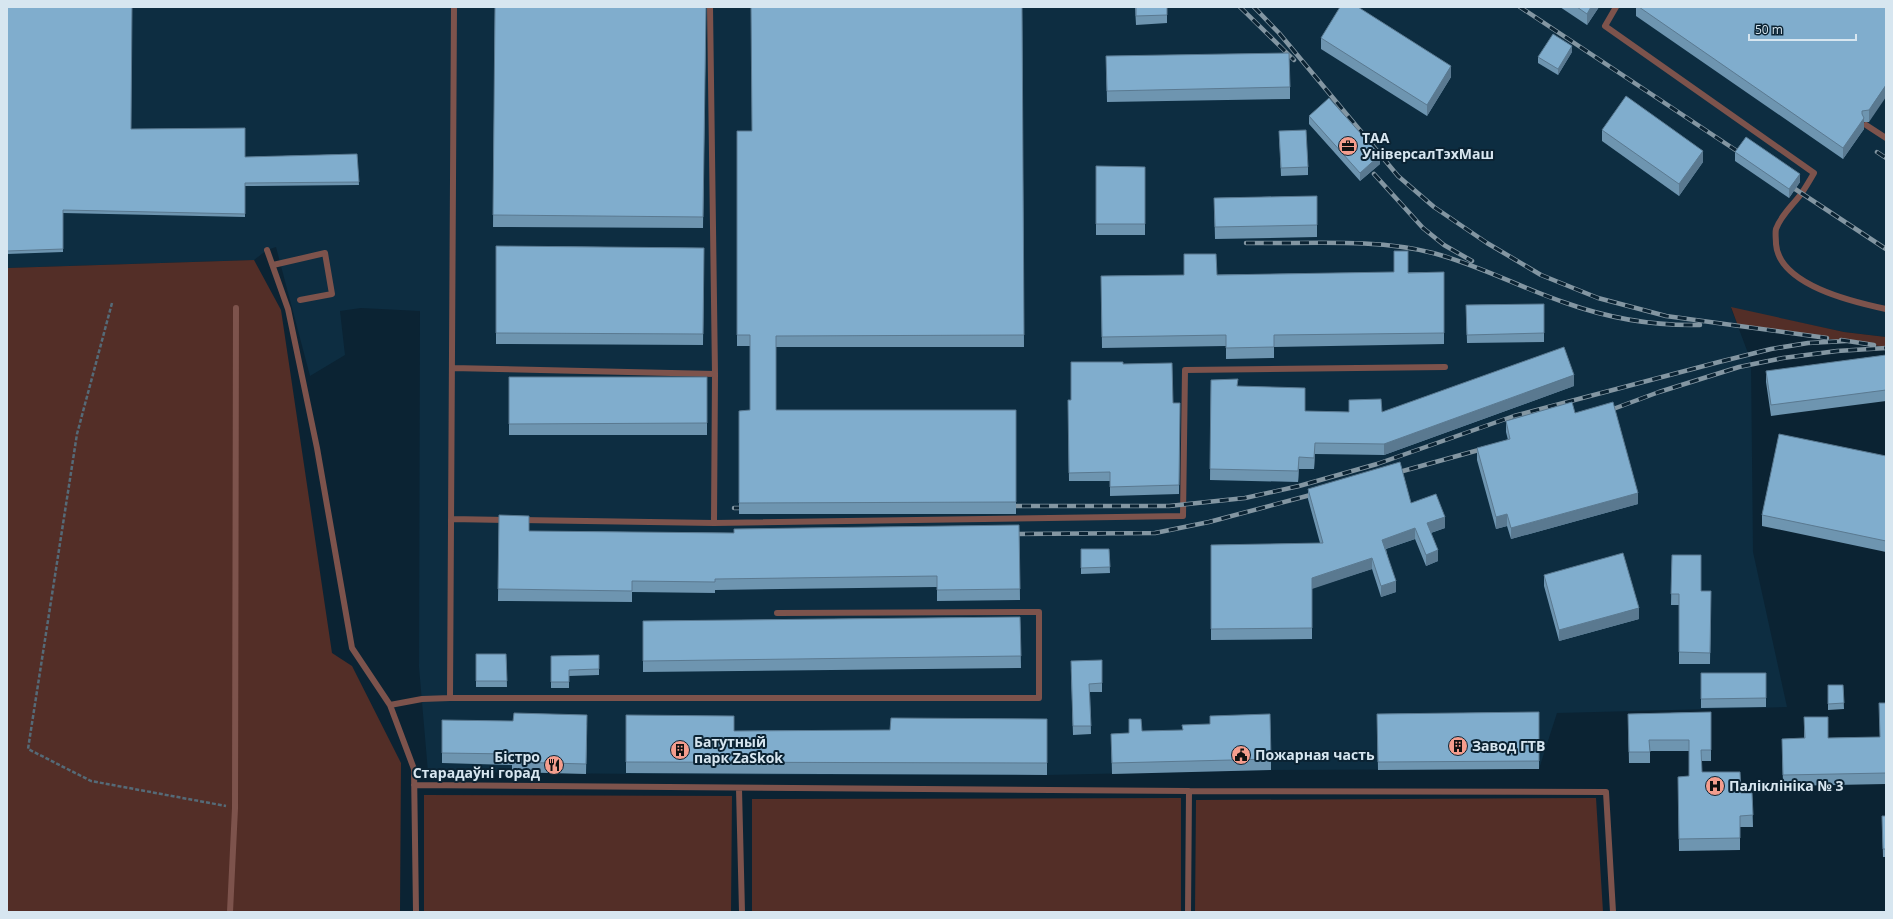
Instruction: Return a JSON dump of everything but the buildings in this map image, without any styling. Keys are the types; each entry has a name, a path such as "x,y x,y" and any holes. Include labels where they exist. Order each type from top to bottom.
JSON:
{"lane":[{"path":"450,698 454,7"},
{"path":"710,7 715,374 714,523"},
{"path":"1616,7 1606,26 1814,173 1779,221 1775,231 1777,249 1781,260 1793,274 1806,283 1828,292 1886,309"},
{"path":"1866,125 1886,138"},
{"path":"267,250 288,309 317,448 352,648 390,705 414,769 416,912"},
{"path":"272,265 324,253 332,294 300,300"},
{"path":"230,912 235,808 236,308"},
{"path":"451,520 714,523 1183,516 1185,370 1445,367"},
{"path":"452,368 715,374"},
{"path":"390,705 422,699 450,698 1039,698 1039,612 777,613"},
{"path":"414,785 739,789 1606,792 1613,912"},
{"path":"739,789 742,912"},
{"path":"1188,912 1189,791"}],"path":[{"path":"112,303 77,434 28,748 92,781 235,808"}],"shaded area":[{"path":"7,7 1886,7 1886,337 1844,332 1731,308 1751,361 1753,552 1787,707 1557,713 1539,769 1271,770 1047,775 753,775 428,772 419,667 420,311 361,308 340,311 345,355 310,376 276,247 267,250 254,260 7,268"},
{"path":"254,260 281,310 332,653 352,666 401,763 400,912 7,912 7,268"},
{"path":"1731,307 1844,332 1886,337 1886,347 1738,326"},
{"path":"424,795 732,796 731,912 424,912"},
{"path":"1181,798 1181,912 752,912 752,799"},
{"path":"1596,798 1603,912 1195,912 1196,800"}],"railway":[{"path":"1240,7 1294,60"},
{"path":"1254,7 1279,33 1398,176 1434,207 1487,243 1541,275 1598,298 1666,316 1827,338"},
{"path":"1520,7 1746,157"},
{"path":"1877,152 1886,158"},
{"path":"1374,174 1423,228 1444,245 1472,261"},
{"path":"1786,183 1886,249"},
{"path":"1246,243 1341,243 1388,245 1411,248 1450,258 1549,297 1598,313 1632,320 1666,324 1700,325"},
{"path":"1841,340 1874,345"},
{"path":"1004,506 1169,506 1245,498 1299,486 1377,464 1514,416 1719,362 1771,349 1808,343 1846,341"},
{"path":"1605,412 1659,392 1739,367 1783,358 1837,351 1886,348"},
{"path":"1392,474 1486,448"},
{"path":"1007,534 1155,533 1209,522 1318,493"},
{"path":"734,508 750,508"}],"place":[{"name":"ТАА УніверсалТэхМаш","path":"1348,146"},
{"name":"Завод ГТВ","path":"1458,746"},
{"name":"Батутный парк ZaSkok","path":"680,750"},
{"name":"Пожарная часть","path":"1241,755"},
{"name":"Бістро Старадаўні горад","path":"554,765"},
{"name":"Паліклініка № 3","path":"1715,786"}]}
